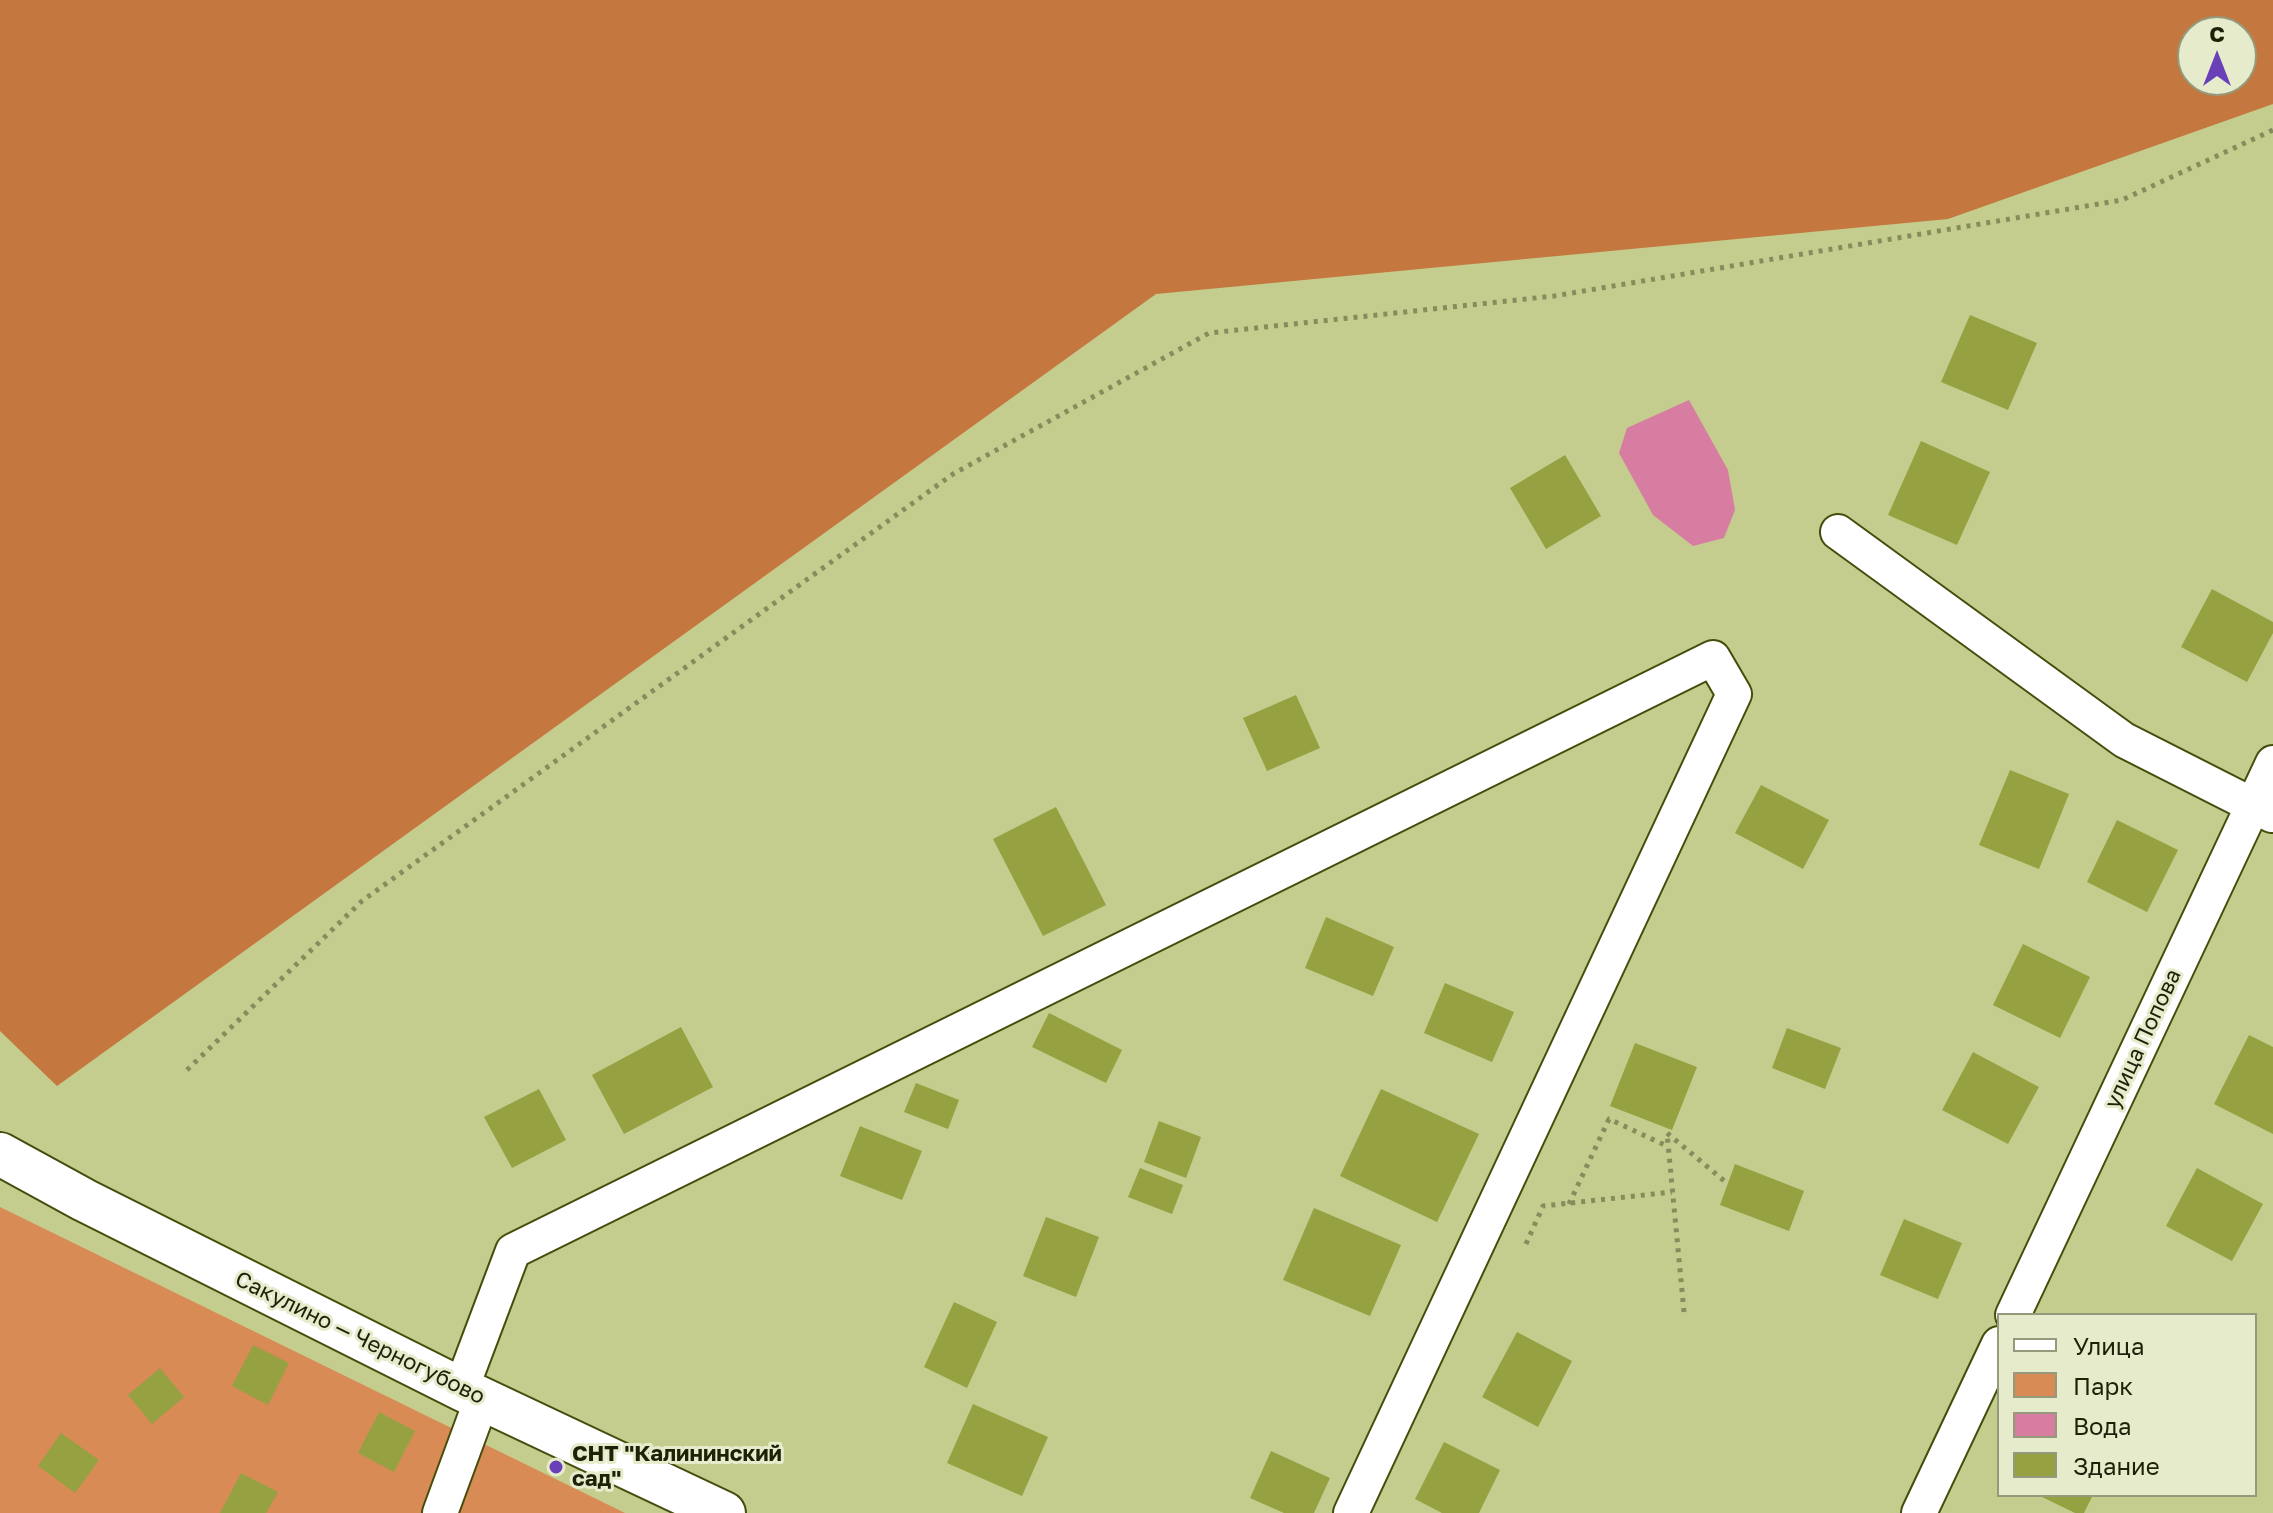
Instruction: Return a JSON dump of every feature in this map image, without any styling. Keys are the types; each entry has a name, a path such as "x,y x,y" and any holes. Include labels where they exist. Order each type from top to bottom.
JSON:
{"street":[{"path":"1838,532 2124,740 2263,811"},
{"path":"440,1513 513,1251 1713,658 1734,694 1351,1513"},
{"name":"улица Попова","path":"2014,1313 2263,811 2273,763"},
{"name":"Сакулино — Черногубово","path":"0,1154 84,1200 471,1394 724,1513"},
{"path":"1919,1513 1997,1348"}],"path":[{"path":"187,1070 362,901 927,492 953,474 1209,333 1554,296 2122,200 2273,130"},
{"path":"1569,1204 1609,1119 1668,1146"},
{"path":"1684,1312 1667,1133 1728,1184"},
{"path":"1526,1244 1543,1206 1672,1192"}],"green space":[{"path":"0,1207 625,1513 0,1513"}],"shaded area":[{"path":"0,0 2273,0 2273,104 1948,219 1156,294 57,1086 0,1031"}],"water":[{"path":"1689,400 1728,470 1735,510 1724,538 1693,546 1653,515 1619,453 1627,428"}],"building":[{"path":"1970,315 2037,343 2008,410 1941,382"},
{"path":"1921,441 1990,472 1957,545 1888,515"},
{"path":"1565,455 1601,516 1546,549 1510,488"},
{"path":"2212,589 2273,622 2273,633 2247,682 2181,647"},
{"path":"1296,695 1320,748 1267,771 1243,718"},
{"path":"2010,770 2069,794 2039,869 1979,845"},
{"path":"1761,785 1829,820 1803,869 1735,833"},
{"path":"1056,807 1106,905 1043,936 993,839"},
{"path":"2117,820 2178,850 2147,912 2087,882"},
{"path":"1326,917 1394,947 1373,996 1305,968"},
{"path":"2023,944 2090,977 2060,1038 1993,1005"},
{"path":"1445,983 1514,1012 1492,1062 1424,1033"},
{"path":"1049,1013 1122,1050 1106,1083 1032,1047"},
{"path":"681,1027 713,1087 624,1134 592,1075"},
{"path":"1787,1028 1841,1048 1825,1089 1772,1068"},
{"path":"2249,1035 2273,1047 2273,1134 2214,1104"},
{"path":"1635,1043 1697,1067 1672,1130 1610,1106"},
{"path":"1973,1052 2039,1087 2008,1144 1942,1110"},
{"path":"916,1083 959,1100 948,1129 904,1112"},
{"path":"539,1089 566,1140 512,1168 484,1117"},
{"path":"1381,1089 1479,1134 1437,1222 1340,1176"},
{"path":"1159,1121 1201,1137 1186,1178 1144,1162"},
{"path":"860,1126 922,1151 902,1200 840,1176"},
{"path":"1735,1164 1804,1191 1789,1231 1720,1205"},
{"path":"1140,1168 1183,1185 1172,1214 1128,1197"},
{"path":"2197,1168 2263,1204 2232,1261 2166,1226"},
{"path":"1314,1208 1401,1245 1370,1316 1283,1280"},
{"path":"1046,1217 1099,1237 1076,1297 1023,1276"},
{"path":"1904,1219 1962,1243 1938,1299 1880,1275"},
{"path":"954,1302 997,1322 967,1388 924,1367"},
{"path":"1517,1332 1572,1361 1538,1427 1482,1397"},
{"path":"253,1345 289,1363 268,1405 232,1386"},
{"path":"160,1368 184,1397 152,1424 128,1395"},
{"path":"973,1404 1048,1437 1022,1496 947,1463"},
{"path":"379,1412 415,1431 394,1472 358,1453"},
{"path":"61,1433 99,1460 75,1493 38,1466"},
{"path":"1444,1442 1500,1470 1479,1513 1442,1513 1415,1499"},
{"path":"1271,1451 1330,1478 1314,1513 1284,1513 1250,1498"},
{"path":"241,1473 278,1492 266,1513 220,1513"},
{"path":"2042,1497 2092,1497 2084,1513 2075,1513"}],"place":[{"name":"СНТ \"Калининский сад\"","path":"556,1467"}]}
